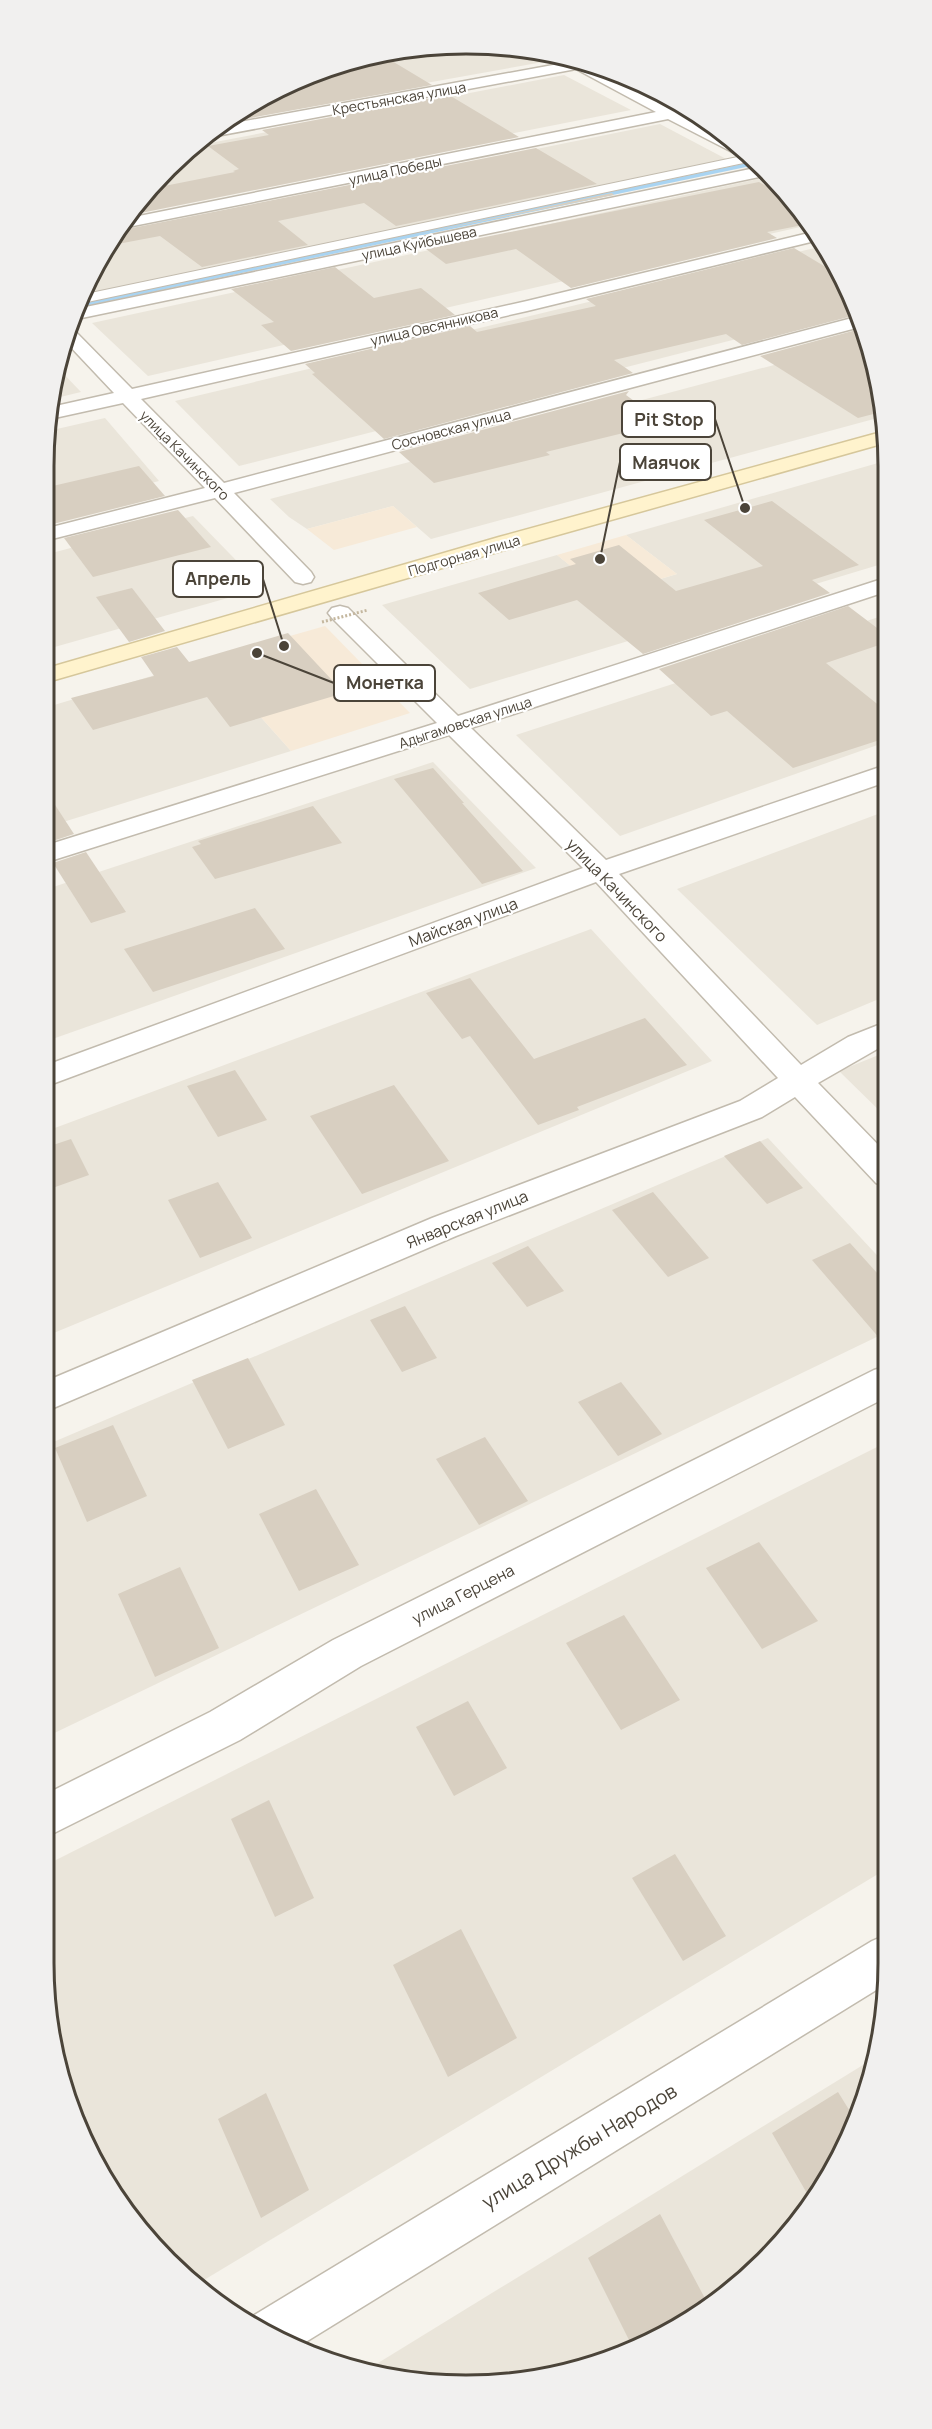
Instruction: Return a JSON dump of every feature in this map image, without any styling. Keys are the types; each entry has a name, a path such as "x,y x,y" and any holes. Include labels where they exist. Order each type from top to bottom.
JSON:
{"street":[{"name":"Крестьянская улица","path":"229,129 568,67"},
{"path":"612,81 715,138"},
{"name":"улица Победы","path":"134,222 669,114"},
{"name":"улица Куйбышева","path":"83,313 755,173"},
{"name":"улица Овсянникова","path":"58,411 527,306 809,238"},
{"name":"Сосновская улица","path":"54,532 852,323"},
{"name":"улица Качинского","path":"74,340 303,577"},
{"name":"Подгорная улица","path":"54,673 507,542 877,439"},
{"name":"Адыгамовская улица","path":"54,852 455,725 878,587"},
{"name":"улица Качинского","path":"331,617 455,725 601,871 878,1166"},
{"name":"Майская улица","path":"54,1073 601,871 878,776"},
{"name":"Январская улица","path":"54,1394 444,1227 751,1109 859,1044 878,1036"},
{"name":"улица Герцена","path":"54,1812 225,1726 346,1653 878,1385"},
{"name":"улица Дружбы Народов","path":"277,2329 878,1963"}],"lane":[{"path":"90,298 742,160"},
{"path":"478,215 495,227"}],"path":[{"path":"331,617 368,610"}],"shaded area":[{"path":"466,54 543,62 252,114 308,85 359,68 386,62"},
{"path":"564,75 631,110 146,206 194,156 210,143"},
{"path":"660,124 730,161 91,296 127,232"},
{"path":"758,179 776,194 802,227 148,376 92,323"},
{"path":"816,248 848,311 239,466 175,401"},
{"path":"859,342 864,359 867,373 838,380 873,403 875,419 431,539 393,506 307,529 289,517 270,499"},
{"path":"64,375 81,392 60,397"},
{"path":"105,418 159,481 54,507 56,429"},
{"path":"878,463 878,565 470,689 382,605 557,555 607,595 677,574 626,535"},
{"path":"393,506 417,527 334,550 307,529"},
{"path":"193,516 263,588 54,647 54,552"},
{"path":"626,535 677,574 606,595 557,555"},
{"path":"878,617 878,745 620,836 516,735"},
{"path":"325,626 410,713 291,751 209,659"},
{"path":"209,659 291,751 54,825 54,705"},
{"path":"433,762 536,868 54,1038 54,887"},
{"path":"878,814 878,999 817,1025 677,889"},
{"path":"591,929 712,1061 54,1333 54,1128"},
{"path":"878,1055 878,1109 839,1071"},
{"path":"768,1138 878,1256 878,1336 54,1733 54,1442"},
{"path":"878,1447 878,1874 203,2280 156,2235 139,2214 109,2169 85,2121 68,2070 58,2017 54,1963 54,1861"},
{"path":"865,2063 847,2121 809,2192 776,2235 738,2273 695,2306 624,2344 573,2361 546,2367 466,2375 412,2371 375,2365"}],"building":[{"path":"392,61 432,85 245,119 308,85 359,68 386,62"},
{"path":"449,95 519,137 141,213 164,186 235,172 233,171 239,169 208,146 269,135 262,130"},
{"path":"536,148 597,184 396,226 364,203 278,221 308,245 202,267 160,236 119,244 129,229"},
{"path":"759,182 776,194 801,225 767,232 777,238 571,288 516,249 446,264 426,249"},
{"path":"612,193 614,195 409,236"},
{"path":"794,248 827,268 850,317 742,345 726,334 614,360 633,373 384,439 312,374 315,373 305,364 470,326 477,332 596,306 586,299"},
{"path":"335,267 374,298 421,288 455,315 291,351 261,325 274,322 231,289"},
{"path":"855,330 864,359 874,414 858,418 760,356"},
{"path":"629,391 626,395 664,423 546,452 550,455 434,483 399,452"},
{"path":"139,466 165,496 54,524 54,486"},
{"path":"772,501 859,565 812,580 830,593 643,654 577,600 509,620 478,593 576,564 570,559 619,545 676,591 763,566 704,520"},
{"path":"178,510 211,547 93,577 64,538"},
{"path":"132,588 165,631 129,642 96,597"},
{"path":"848,606 878,629 878,645 826,663 878,705 878,741 793,768 727,711 711,716 659,669"},
{"path":"288,633 344,693 230,727 207,697 93,730 71,698 154,676 141,657 177,647 189,662"},
{"path":"433,768 523,871 482,884 394,779"},
{"path":"54,803 74,834 54,841"},
{"path":"313,806 342,843 215,879 192,847 201,844 198,841"},
{"path":"86,852 126,912 91,923 54,863"},
{"path":"255,908 285,949 153,992 124,949"},
{"path":"470,978 534,1059 645,1018 687,1065 577,1107 579,1110 538,1125 470,1036 462,1039 426,993"},
{"path":"235,1070 267,1120 218,1137 187,1086"},
{"path":"394,1085 449,1161 362,1194 310,1116"},
{"path":"71,1139 89,1175 54,1187 54,1145"},
{"path":"760,1141 803,1188 767,1204 724,1156"},
{"path":"218,1182 252,1238 200,1258 168,1200"},
{"path":"653,1192 709,1258 668,1277 612,1210"},
{"path":"850,1243 878,1274 878,1337 812,1260"},
{"path":"528,1246 564,1291 527,1307 492,1263"},
{"path":"405,1306 437,1358 402,1372 370,1320"},
{"path":"248,1358 285,1425 228,1449 192,1380"},
{"path":"621,1382 662,1434 618,1456 578,1402"},
{"path":"113,1425 147,1496 87,1522 55,1448"},
{"path":"485,1437 528,1501 479,1525 436,1459"},
{"path":"316,1489 359,1565 299,1591 259,1514"},
{"path":"759,1542 818,1621 762,1649 706,1568"},
{"path":"180,1567 219,1648 155,1677 118,1594"},
{"path":"624,1615 680,1700 621,1730 566,1643"},
{"path":"468,1701 507,1768 454,1796 416,1727"},
{"path":"269,1800 314,1898 275,1917 231,1819"},
{"path":"675,1854 726,1936 683,1961 632,1878"},
{"path":"461,1929 517,2038 448,2077 393,1965"},
{"path":"838,2092 850,2112 836,2145 807,2194 772,2133"},
{"path":"266,2093 309,2190 261,2218 218,2119"},
{"path":"660,2214 705,2299 672,2320 630,2341 588,2258"}],"waterway":[{"path":"87,304 747,165"}],"place":[{"name":"Pit Stop","path":"745,508"},
{"name":"Маячок","path":"600,559"},
{"name":"Апрель","path":"284,646"},
{"name":"Монетка","path":"257,653"}]}
